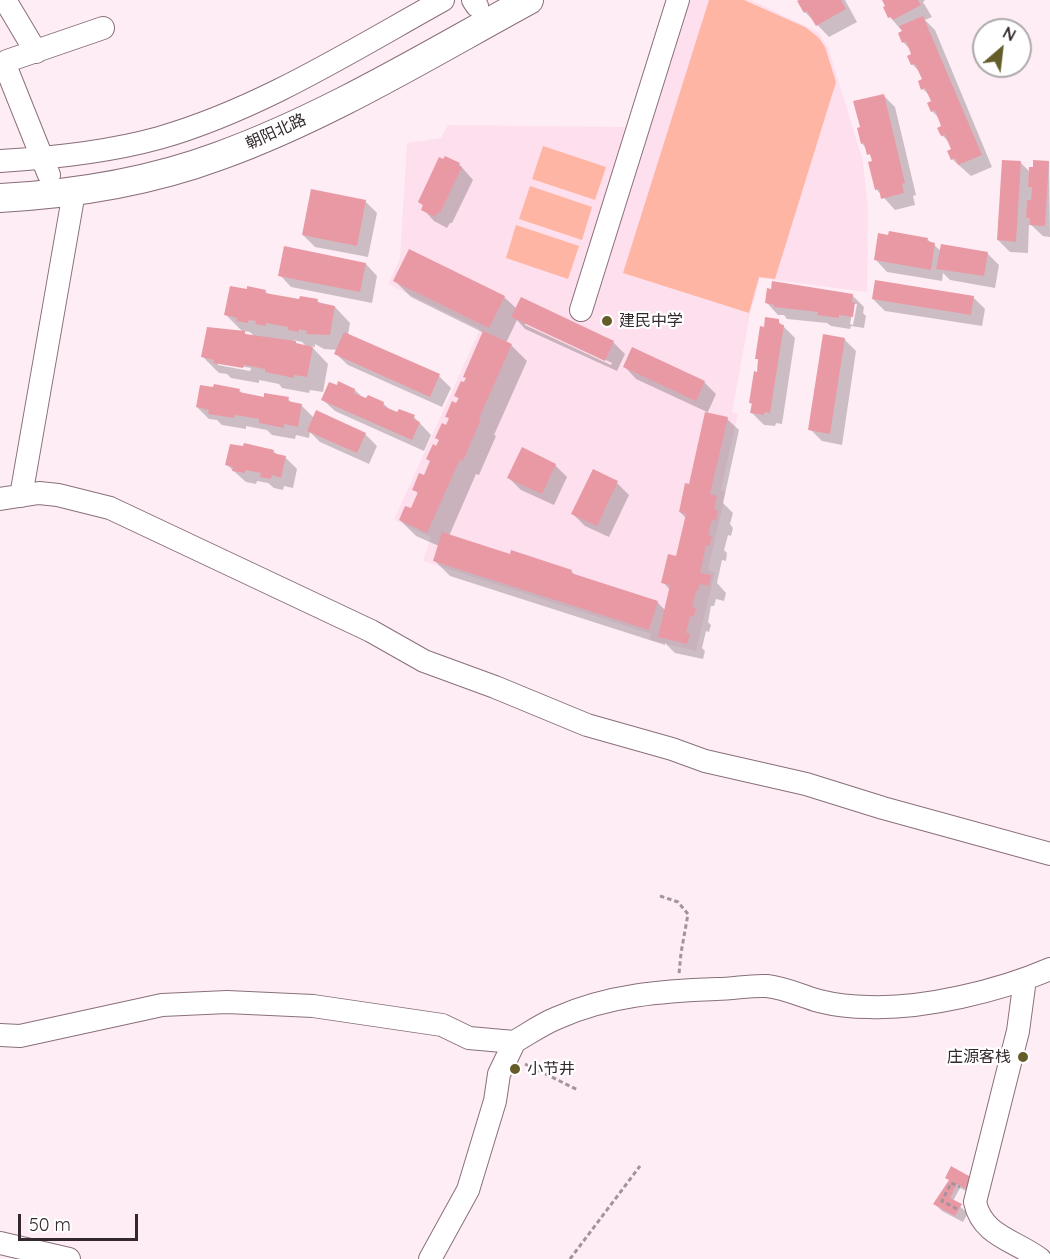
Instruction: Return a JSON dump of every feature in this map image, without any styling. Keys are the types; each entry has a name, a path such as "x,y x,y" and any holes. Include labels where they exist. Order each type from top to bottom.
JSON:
{"main road":[{"name":"朝阳北路","path":"0,198 74,192 143,179 250,144 351,96 529,0"},
{"name":"朝阳北路","path":"0,179 45,166 76,172 138,160 175,151 242,127 342,79 480,2"}],"street":[{"path":"5,0 36,52"},
{"path":"0,161 45,166 159,138 228,113 296,82 443,0"},
{"path":"581,310 678,0"},
{"path":"45,166 5,68 7,61 102,28"},
{"path":"74,192 11,497 39,493 58,495 110,508 371,631 424,661 587,725 672,749 705,761 806,784 883,808 1050,854"},
{"path":"430,1259 468,1190 495,1101 499,1074 516,1052 558,1017 606,1000 682,991 766,986 821,1001 854,1007 890,1007 965,995 1025,979 1050,969"},
{"path":"1025,979 1018,1031 975,1202 977,1215 985,1226 1040,1259"},
{"path":"0,1035 20,1036 162,1005 227,1002 325,1008 442,1025 469,1038 516,1052"},
{"path":"0,1243 69,1259"}],"path":[{"path":"660,896 678,902 688,914 678,969 682,991"},
{"path":"516,1052 578,1090"},
{"path":"570,1259 640,1166"},
{"path":"961,1188 951,1183 942,1201 962,1212"}],"shaded area":[{"name":"建民中学","path":"669,0 751,0 818,32 828,47 863,161 868,210 867,292 760,278 750,314 732,412 738,414 721,490 726,492 708,570 715,572 696,651 650,640 651,634 423,561 431,537 394,520 480,329 388,284 400,258 407,143 441,138 448,125 629,127"},
{"path":"709,0 744,0 805,27 819,38 825,47 836,82 775,279 759,277 749,313 623,273"},
{"path":"543,146 606,167 595,200 532,179"},
{"path":"530,186 592,207 582,240 519,219"},
{"path":"516,225 579,246 568,279 506,258"}],"building":[{"path":"841,0 846,9 816,26 807,11 804,13 797,1"},
{"path":"882,0 918,0 921,5 893,20 891,17 888,18"},
{"path":"923,16 982,155 958,165 955,158 951,160 947,151 951,149 945,135 941,136 937,128 941,126 935,110 931,112 927,103 931,101 925,88 921,90 918,81 922,79 915,64 911,65 907,56 911,54 906,41 902,43 898,33 902,31 899,26"},
{"path":"884,94 905,183 902,184 904,193 881,199 879,189 875,190 868,162 872,161 870,154 867,155 864,143 861,144 857,128 860,127 853,101"},
{"path":"445,156 460,163 458,166 462,167 440,213 438,212 435,217 421,210 423,205 418,202 439,157 443,159"},
{"path":"1002,160 1021,161 1016,242 997,240"},
{"path":"1033,160 1049,161 1045,226 1029,225 1030,218 1026,218 1027,200 1031,200 1032,187 1028,187 1029,167 1033,167"},
{"path":"311,189 366,200 357,246 302,235"},
{"path":"889,231 928,238 927,241 935,243 931,270 874,260 878,233 888,235"},
{"path":"941,244 988,252 984,276 936,269"},
{"path":"284,246 366,263 360,292 278,276"},
{"path":"409,249 505,296 489,328 393,281"},
{"path":"875,280 974,296 971,315 872,299"},
{"path":"772,281 853,294 852,302 855,302 853,317 817,315 818,312 774,307 774,305 765,303 767,288 771,289"},
{"path":"230,286 247,289 247,286 266,290 265,293 299,299 300,296 318,299 317,302 335,306 330,335 306,334 307,331 299,329 299,332 288,330 288,327 266,323 266,326 255,324 256,321 249,320 248,323 236,321 237,318 224,315"},
{"path":"521,297 614,341 605,361 511,317"},
{"path":"765,317 779,319 779,324 784,325 770,413 765,412 764,415 750,413 752,403 749,403 754,371 757,372 758,359 755,359 760,326 764,327"},
{"path":"207,327 245,331 245,334 296,341 296,343 313,347 307,377 294,375 294,378 244,365 243,368 213,363 214,360 201,357"},
{"path":"483,331 512,344 479,418 481,419 463,461 460,459 427,533 399,520 405,506 411,508 418,492 412,490 419,473 424,475 430,461 426,459 433,444 436,446 439,440 435,438 442,423 446,425 449,418 445,417 452,401 456,403 459,398 454,396 461,381 464,382 466,378 463,377"},
{"path":"344,332 440,374 430,397 334,354"},
{"path":"823,334 845,338 830,434 808,430"},
{"path":"632,347 705,381 696,401 623,367"},
{"path":"338,381 355,389 354,393 366,398 368,395 384,402 383,406 397,412 399,409 415,415 413,419 420,422 412,440 321,400 329,382 337,385"},
{"path":"214,384 264,397 264,393 289,397 288,401 302,404 298,427 284,424 284,428 259,423 259,419 208,414 209,410 196,407 200,385 213,387"},
{"path":"316,410 366,433 357,453 307,431"},
{"path":"705,412 728,417 710,494 717,496 714,509 718,510 716,521 712,520 708,535 712,536 710,546 706,545 700,573 711,575 709,586 700,584 696,591 692,607 696,608 694,617 690,616 686,633 690,634 687,644 658,637 670,585 661,583 668,554 676,556 686,514 679,512 685,483 689,484"},
{"path":"244,443 274,450 273,453 286,456 281,478 272,475 271,479 260,477 261,473 245,470 245,473 232,471 233,467 225,465 230,444 243,446"},
{"path":"522,447 556,464 542,494 507,478"},
{"path":"593,469 618,481 597,526 571,514"},
{"path":"442,532 510,554 511,550 572,570 571,573 658,601 649,630 433,561"},
{"path":"951,1166 976,1180 970,1191 957,1184 950,1198 962,1204 955,1216 933,1204 949,1180 945,1178"}],"place":[{"name":"建民中学","path":"607,321"},
{"name":"庄源客栈","path":"1023,1057"},
{"name":"小节井","path":"515,1069"}]}
